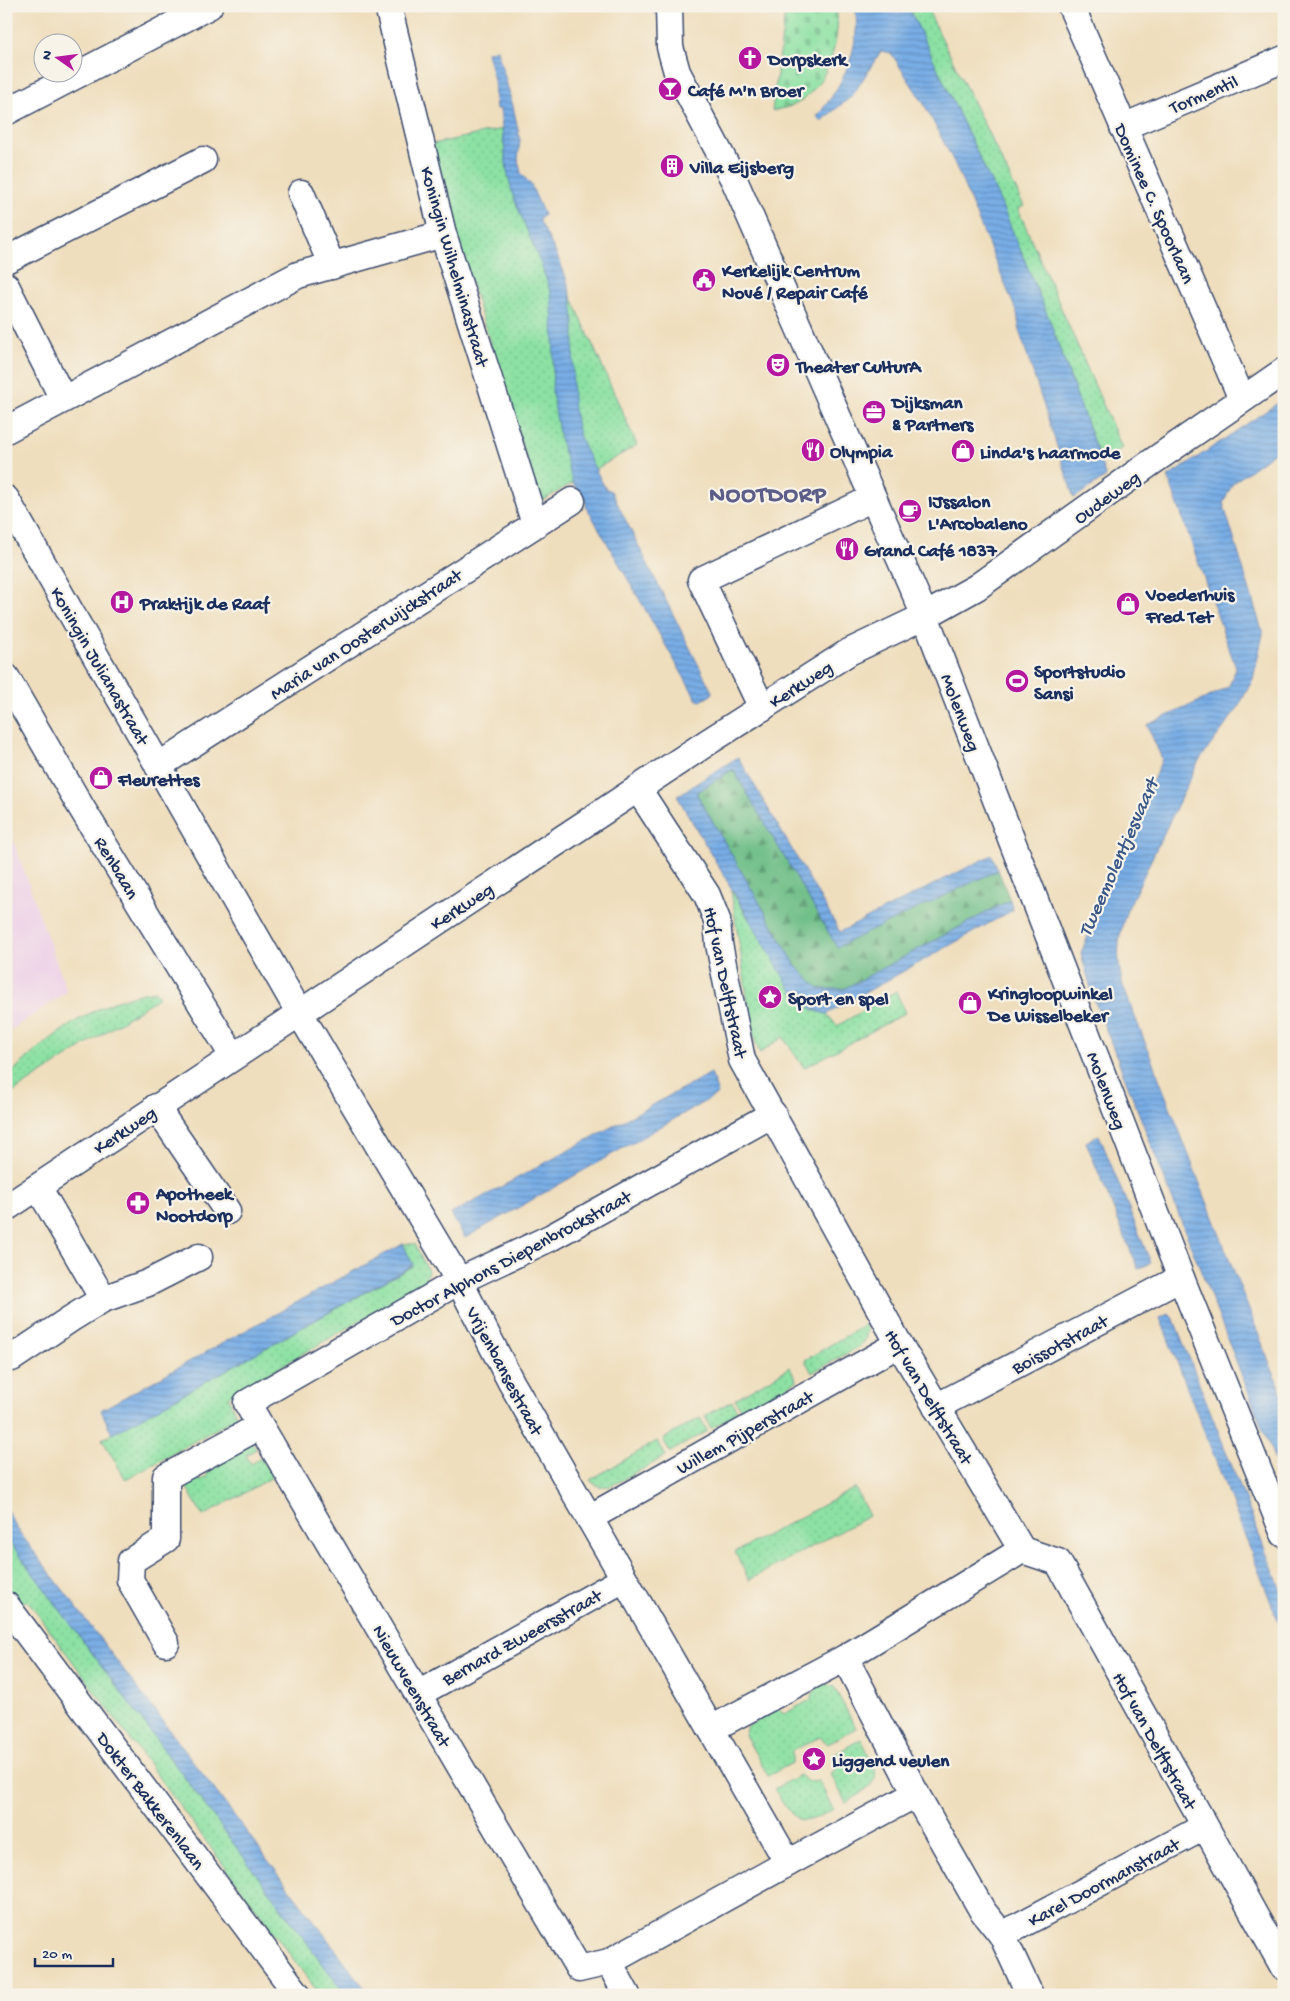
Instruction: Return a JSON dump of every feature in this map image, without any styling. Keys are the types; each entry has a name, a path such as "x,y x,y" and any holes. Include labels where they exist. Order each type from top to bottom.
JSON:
{"street":[{"path":"6,112 208,6"},
{"name":"Koningin Wilhelminastraat","path":"388,6 444,234 535,524"},
{"name":"Molenweg","path":"668,6 670,47 677,72 689,98 709,131 735,182 925,616 1181,1278 1284,1534"},
{"name":"Dominee C. Spoorlaan","path":"1071,6 1242,399"},
{"name":"Tormentil","path":"1123,127 1284,59"},
{"path":"6,260 203,160"},
{"path":"301,193 332,266"},
{"path":"6,430 298,275 444,234"},
{"path":"6,286 63,399"},
{"name":"Oudeweg","path":"925,616 985,582 1284,371"},
{"path":"762,708 701,580 872,498"},
{"name":"Koningin Julianastraat","path":"6,499 299,1012"},
{"name":"Maria van Oosterwijckstraat","path":"158,766 572,501"},
{"name":"Kerkweg","path":"6,1208 299,1012 762,708 849,652 925,616"},
{"name":"Renbaan","path":"6,677 81,807 233,1056"},
{"name":"Hof van Delftstraat","path":"638,789 707,894 716,920 742,1060 899,1344 1022,1550 1058,1562 1284,1968"},
{"name":"Vrijenbansestraat","path":"299,1012 459,1282 511,1382 788,1863"},
{"path":"156,1107 227,1211"},
{"name":"Doctor Alphons Diepenbrockstraat","path":"247,1403 459,1282 552,1237 773,1114"},
{"path":"38,1187 103,1300"},
{"path":"12,1358 103,1300 148,1283 199,1257"},
{"name":"Boissotstraat","path":"936,1407 1181,1278"},
{"name":"Willem Pijperstraat","path":"589,1518 899,1344"},
{"name":"Nieuwveenstraat","path":"247,1403 578,1969 609,1962"},
{"path":"166,1643 130,1580 131,1561 166,1539 166,1478 260,1426"},
{"path":"711,1729 845,1658 1022,1550"},
{"name":"Bernard Zweersstraat","path":"418,1694 624,1580"},
{"name":"Dokter Bakkerenlaan","path":"6,1605 298,1995"},
{"path":"845,1658 916,1794 982,1910 1002,1936 1030,1995"},
{"path":"627,1995 609,1962 916,1794"},
{"name":"Karel Doormanstraat","path":"1002,1936 1204,1827"}],"shaded area":[{"path":"6,820 67,992 6,1033"}],"green space":[{"path":"786,6 836,6 837,32 835,46 825,73 808,95 789,107 772,111"},
{"path":"908,6 926,6 1024,206 1018,209 1122,448 1101,462 1049,319 999,199"},
{"path":"502,129 504,144 637,445 540,502 428,145"},
{"path":"733,769 837,946 998,870 1010,900 844,989 819,989 796,966 696,793"},
{"path":"731,890 797,998 815,1011 827,1014 837,1026 896,991 905,1013 804,1068 783,1037 760,1053 751,1022"},
{"path":"155,991 159,997 6,1097 6,1078 56,1035 93,1012 113,1003"},
{"path":"403,1244 415,1244 428,1271 425,1283 228,1397 237,1417 126,1480 102,1439 413,1266"},
{"path":"866,1324 866,1336 860,1346 812,1373 805,1360"},
{"path":"790,1367 797,1381 742,1412 735,1399"},
{"path":"732,1401 738,1413 711,1428 705,1416"},
{"path":"700,1418 707,1431 670,1452 663,1439"},
{"path":"249,1439 256,1449 246,1455 251,1464 261,1458 273,1477 203,1516 182,1479 194,1473 199,1481 208,1476 203,1466"},
{"path":"657,1441 666,1456 611,1486 599,1486 590,1480"},
{"path":"855,1488 869,1516 749,1580 735,1552"},
{"path":"6,1537 346,1995 320,1995 27,1600 20,1605 6,1587"},
{"path":"825,1684 834,1687 856,1728 828,1744 820,1737 792,1751 792,1763 768,1776 745,1735 748,1726 778,1709 784,1714 810,1700 816,1688"},
{"path":"861,1739 872,1762 875,1776 873,1782 867,1788 846,1803 831,1774 837,1767 835,1754"},
{"path":"799,1775 808,1782 819,1781 833,1809 811,1820 804,1821 793,1815 774,1789"}],"water":[{"path":"855,6 908,6 999,199 1049,319 1106,477 1074,498 1020,333 1017,313 955,164 924,104 891,53 881,51 852,96 821,121 817,116 835,92 848,65 856,36"},
{"path":"497,49 520,139 518,160 521,173 531,185 544,215 539,220 563,269 573,308 573,397 578,431 588,456 605,488 611,491 712,692 711,695 701,701 697,700 586,506 586,500 573,484 560,438 552,392 554,339 551,293 513,196 507,171 500,109 496,109 494,81 487,52"},
{"path":"1284,399 1284,445 1233,483 1223,503 1263,634 1253,679 1236,711 1198,762 1127,910 1119,939 1119,966 1123,986 1284,1400 1284,1483 1094,999 1081,953 1162,759 1147,725 1229,686 1236,668 1168,477"},
{"path":"738,757 840,932 992,855 998,870 837,947 733,769 696,793 796,966 819,989 844,989 1010,900 1013,910 827,1014 810,1007 789,986 677,796"},
{"path":"711,1073 718,1094 465,1238 451,1214"},
{"path":"1099,1135 1151,1263 1138,1269 1086,1142"},
{"path":"403,1244 413,1265 112,1434 101,1410"},
{"path":"1168,1314 1173,1317 1284,1598 1284,1636 1160,1318"},
{"path":"6,1509 20,1533 370,1995 346,1995 6,1537"}],"place":[{"name":"Dorpskerk","path":"750,58"},
{"name":"Café M'n Broer","path":"670,89"},
{"name":"Villa Eijsberg","path":"672,166"},
{"name":"Kerkelijk Centrum Nové / Repair Café","path":"704,280"},
{"name":"Theater CulturA","path":"778,365"},
{"name":"Dijksman & Partners","path":"874,412"},
{"name":"Olympia","path":"813,450"},
{"name":"Linda's haarmode","path":"963,451"},
{"name":"IJssalon L'Arcobaleno","path":"910,511"},
{"name":"Grand Café 1837","path":"847,549"},
{"name":"Praktijk de Raaf","path":"122,602"},
{"name":"Voederhuis Fred Tet","path":"1128,604"},
{"name":"Sportstudio Sansi","path":"1017,681"},
{"name":"Fleurettes","path":"101,778"},
{"name":"Sport en spel","path":"770,997"},
{"name":"Kringloopwinkel De Wisselbeker","path":"970,1003"},
{"name":"Apotheek Nootdorp","path":"138,1203"},
{"name":"Liggend veulen","path":"814,1759"}],"district":[{"name":"NOOTDORP","path":"768,493"}],"water label":[{"name":"Tweemolentjesvaart","path":"1117,857"}]}
